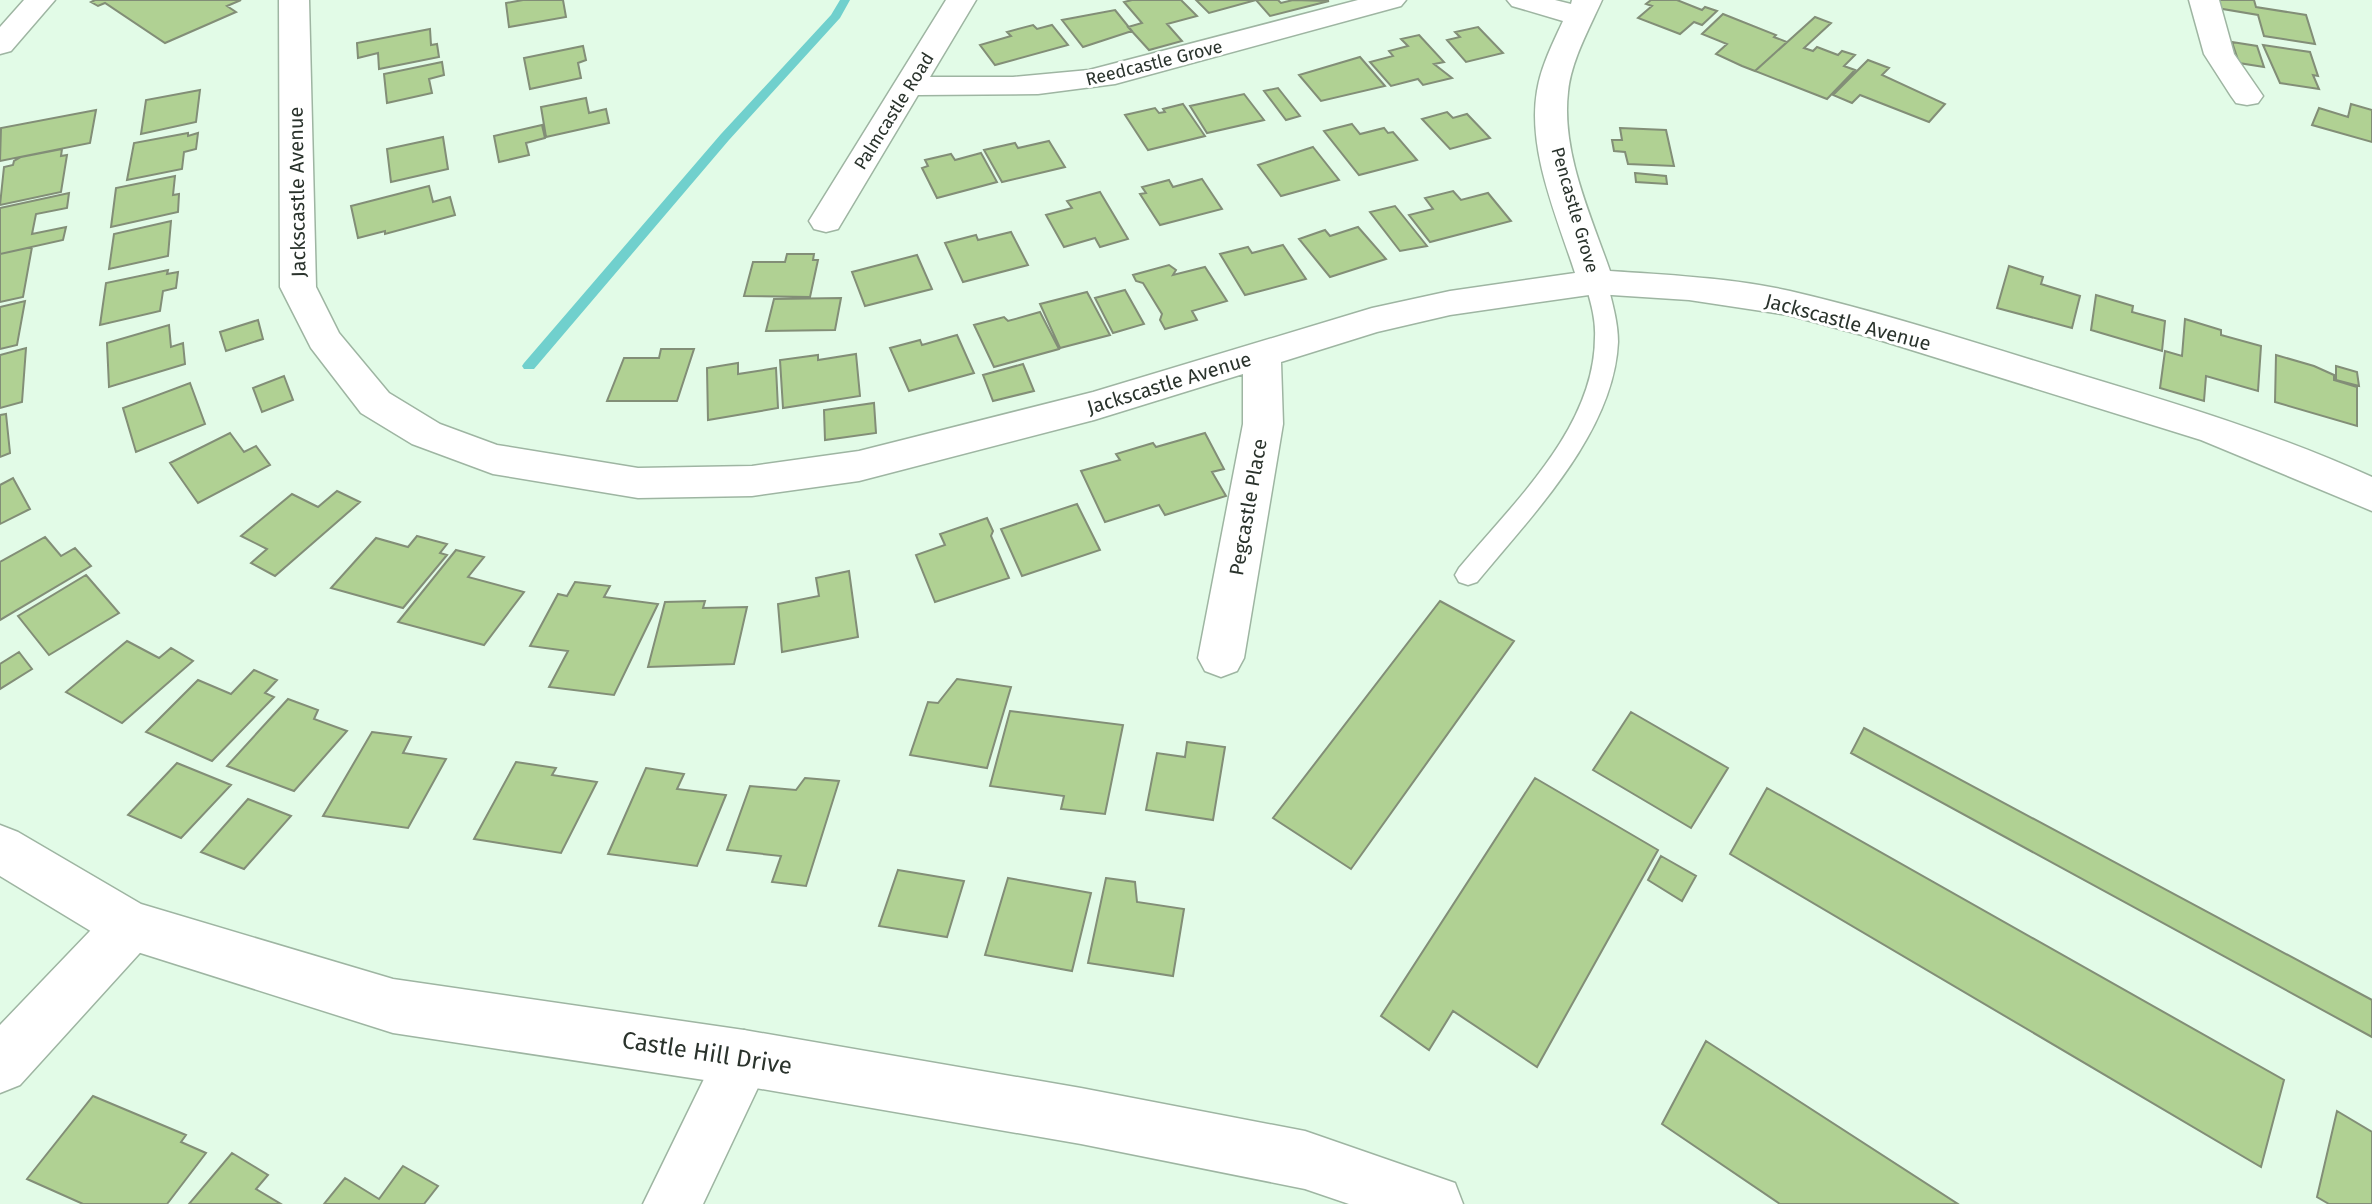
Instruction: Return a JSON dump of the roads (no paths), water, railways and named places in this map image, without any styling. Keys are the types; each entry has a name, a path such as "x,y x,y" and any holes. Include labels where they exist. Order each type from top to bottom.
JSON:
{"street":[{"path":"0,45 40,0"},
{"name":"Jackscastle Avenue","path":"294,0 298,287 324,339 375,403 426,434 493,459 638,483 752,481 874,463 1094,406 1372,321 1450,303 1596,282 1689,288 1788,303 1882,328 2215,430 2312,467 2372,495"},
{"name":"Palmcastle Road","path":"826,221 961,0"},
{"name":"Reedcastle Grove","path":"911,86 1035,88 1074,83 1115,75 1391,0"},
{"path":"1522,0 1584,8"},
{"path":"2204,0 2219,54 2247,96"},
{"name":"Pencastle Grove","path":"1584,8 1552,92 1554,131 1562,172 1596,282"},
{"name":"Pegcastle Place","path":"1221,658 1263,424 1262,355"},
{"name":"Castle Hill Drive","path":"0,848 130,926 393,1006 744,1058 1081,1116 1305,1160 1434,1204"},
{"path":"0,1065 130,926"},
{"path":"672,1204 744,1058"}],"lane":[{"path":"1468,575 1586,421 1599,385 1606,347 1605,317 1596,282"}],"waterway":[{"path":"529,366 725,137 836,16 845,0"}]}
